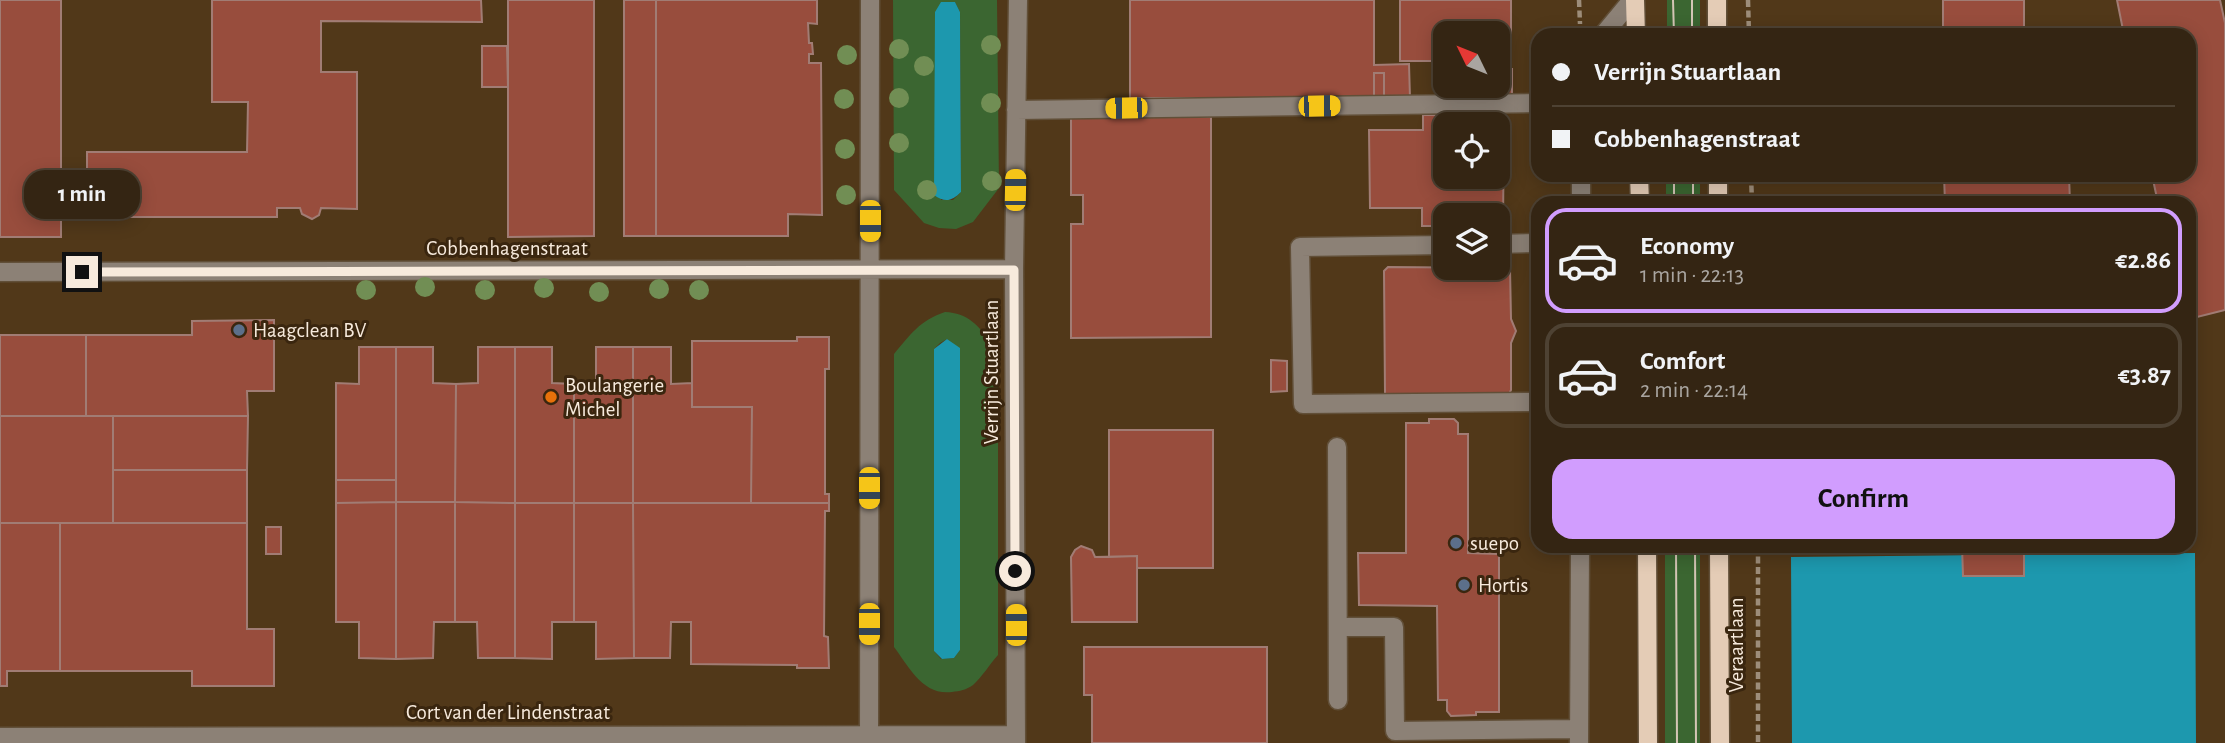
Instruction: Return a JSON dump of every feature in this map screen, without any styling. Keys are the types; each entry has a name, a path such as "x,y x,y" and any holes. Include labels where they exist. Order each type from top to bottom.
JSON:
{"main road":[{"path":"1634,0 1636,28"},
{"path":"1717,0 1717,28"},
{"path":"1647,553 1648,743"},
{"name":"Veraartlaan","path":"1719,553 1720,743"}],"street":[{"path":"869,738 870,0"},
{"name":"Verrijn Stuartlaan","path":"1016,739 1014,270 1018,0"},
{"path":"1609,28 1634,0"},
{"path":"1016,110 1531,103"},
{"path":"1510,244 1531,243"},
{"path":"1433,245 1300,247 1303,404 1531,402"},
{"name":"Cobbenhagenstraat","path":"0,272 1014,270"},
{"path":"1337,447 1338,701"},
{"path":"1338,627 1394,627 1395,737 1579,736 1580,553"},
{"name":"Cort van der Lindenstraat","path":"0,737 1016,739"}],"path":[{"path":"1579,0 1581,28"},
{"path":"1748,0 1749,28"},
{"name":"Veraartlaan","path":"1758,553 1758,743"}],"shaded area":[{"path":"0,0 2225,0 2225,743 0,743"}],"green space":[{"path":"893,0 997,0 999,188 973,222 956,229 939,228 924,223 894,190","holes":["941,2 955,2 960,12 961,192 953,200 941,200"]},
{"path":"1667,0 1700,0 1700,28 1667,28"},
{"path":"1666,182 1700,182 1700,196 1666,196"},
{"path":"945,312 966,318 977,326 991,343 998,344 998,655 973,685 952,692 942,692 925,685 894,647 894,354 916,329","holes":["947,339 960,349 960,650 954,658 941,659 934,651 934,349"]},
{"path":"1665,553 1700,553 1700,743 1665,743"}],"water":[{"path":"941,2 955,2 960,12 961,192 948,200 934,195 935,12"},
{"path":"947,339 960,348 960,650 954,658 942,659 934,651 934,349"},
{"path":"2195,553 2196,743 1792,743 1791,557"}],"building":[{"path":"0,0 61,0 61,237 0,237"},
{"path":"212,0 481,0 482,22 321,21 321,72 357,72 357,209 321,208 319,215 312,219 302,214 300,208 277,208 277,217 114,217 114,199 86,199 81,198 77,192 79,182 87,179 87,152 247,152 248,102 212,102"},
{"path":"508,0 594,0 594,236 508,237"},
{"path":"624,0 656,0 656,236 624,236"},
{"path":"656,0 817,0 817,24 808,23 809,43 812,43 813,54 809,54 809,63 821,63 822,215 788,214 788,236 656,236"},
{"path":"1130,0 1374,0 1374,65 1409,64 1410,98 1384,98 1384,73 1374,73 1374,98 1130,98"},
{"path":"1400,0 1511,0 1511,61 1510,21 1433,21 1433,61 1400,61"},
{"path":"1943,0 2024,0 2024,28 1943,28"},
{"path":"2117,0 2220,0 2225,23 2225,310 2196,317 2196,196 2156,196 2154,182 2196,182 2196,28 2123,28"},
{"path":"482,46 507,46 508,87 482,87"},
{"path":"1510,69 1512,69 1510,97"},
{"path":"1374,73 1384,73 1384,98 1374,98"},
{"path":"1423,115 1433,115 1433,189 1503,189 1503,203 1433,203 1433,226 1422,226 1422,208 1370,208 1369,130 1423,130"},
{"path":"1071,117 1211,117 1211,337 1071,338 1071,224 1083,224 1083,195 1071,195"},
{"path":"1944,182 2069,182 2070,196 1945,196"},
{"path":"1388,267 1433,267 1433,280 1510,280 1510,268 1511,319 1516,331 1511,343 1509,394 1387,395 1384,271"},
{"path":"274,320 274,391 247,391 248,416 86,416 86,335 192,335 192,321"},
{"path":"0,335 86,335 86,416 0,416"},
{"path":"797,337 829,337 829,369 825,369 825,494 829,494 829,503 751,503 752,407 692,407 692,341 797,341"},
{"path":"359,347 396,347 396,480 336,480 336,383 359,384"},
{"path":"396,347 433,347 433,383 456,384 455,502 396,502"},
{"path":"478,347 515,347 515,503 455,502 456,384 478,383"},
{"path":"515,347 552,347 552,383 574,384 574,503 515,503"},
{"path":"596,347 633,347 633,503 574,503 574,384 596,383"},
{"path":"633,347 671,347 671,384 692,383 692,407 752,407 751,503 633,503"},
{"path":"1271,360 1287,361 1287,391 1271,392"},
{"path":"0,416 113,416 113,523 0,523"},
{"path":"113,416 248,416 247,470 113,470"},
{"path":"1429,419 1454,419 1458,423 1458,434 1468,434 1468,553 1499,554 1499,712 1451,716 1447,711 1447,700 1438,700 1437,606 1359,605 1358,553 1406,553 1406,423 1429,423"},
{"path":"1109,430 1213,430 1213,568 1137,568 1137,556 1109,557"},
{"path":"113,470 247,470 247,523 113,523"},
{"path":"336,480 396,480 396,502 336,503"},
{"path":"396,502 396,659 359,658 359,622 336,622 336,503"},
{"path":"396,502 455,502 455,622 434,622 433,658 396,659"},
{"path":"455,502 515,503 515,658 478,658 477,622 455,622"},
{"path":"515,503 574,503 574,622 552,622 552,659 515,658"},
{"path":"574,503 633,503 634,658 596,659 596,622 574,622"},
{"path":"633,503 829,503 829,511 825,511 824,636 828,637 829,668 691,664 691,622 671,622 670,658 634,658"},
{"path":"0,523 60,523 60,671 7,671 7,686 0,686"},
{"path":"60,523 247,523 247,629 274,629 274,686 192,686 192,671 60,671"},
{"path":"266,527 281,527 281,554 266,554"},
{"path":"1081,546 1092,550 1095,557 1137,556 1137,622 1072,622 1071,557"},
{"path":"1962,553 2024,553 2024,576 1963,576"},
{"path":"1084,647 1267,647 1267,743 1092,743 1092,695 1084,695"}],"tram line":[{"path":"1673,0 1674,28"},
{"path":"1692,0 1692,28"},
{"path":"1674,182 1674,196"},
{"path":"1693,182 1693,196"},
{"path":"1676,553 1677,743"},
{"path":"1695,553 1696,743"}],"place":[{"name":"Haagclean BV","path":"239,330"},
{"name":"Boulangerie Michel","path":"551,397"},
{"name":"suepo","path":"1456,543"},
{"name":"Hortis","path":"1464,585"}],"route":[{"path":"82,272 1014,270 1015,571"}]}
